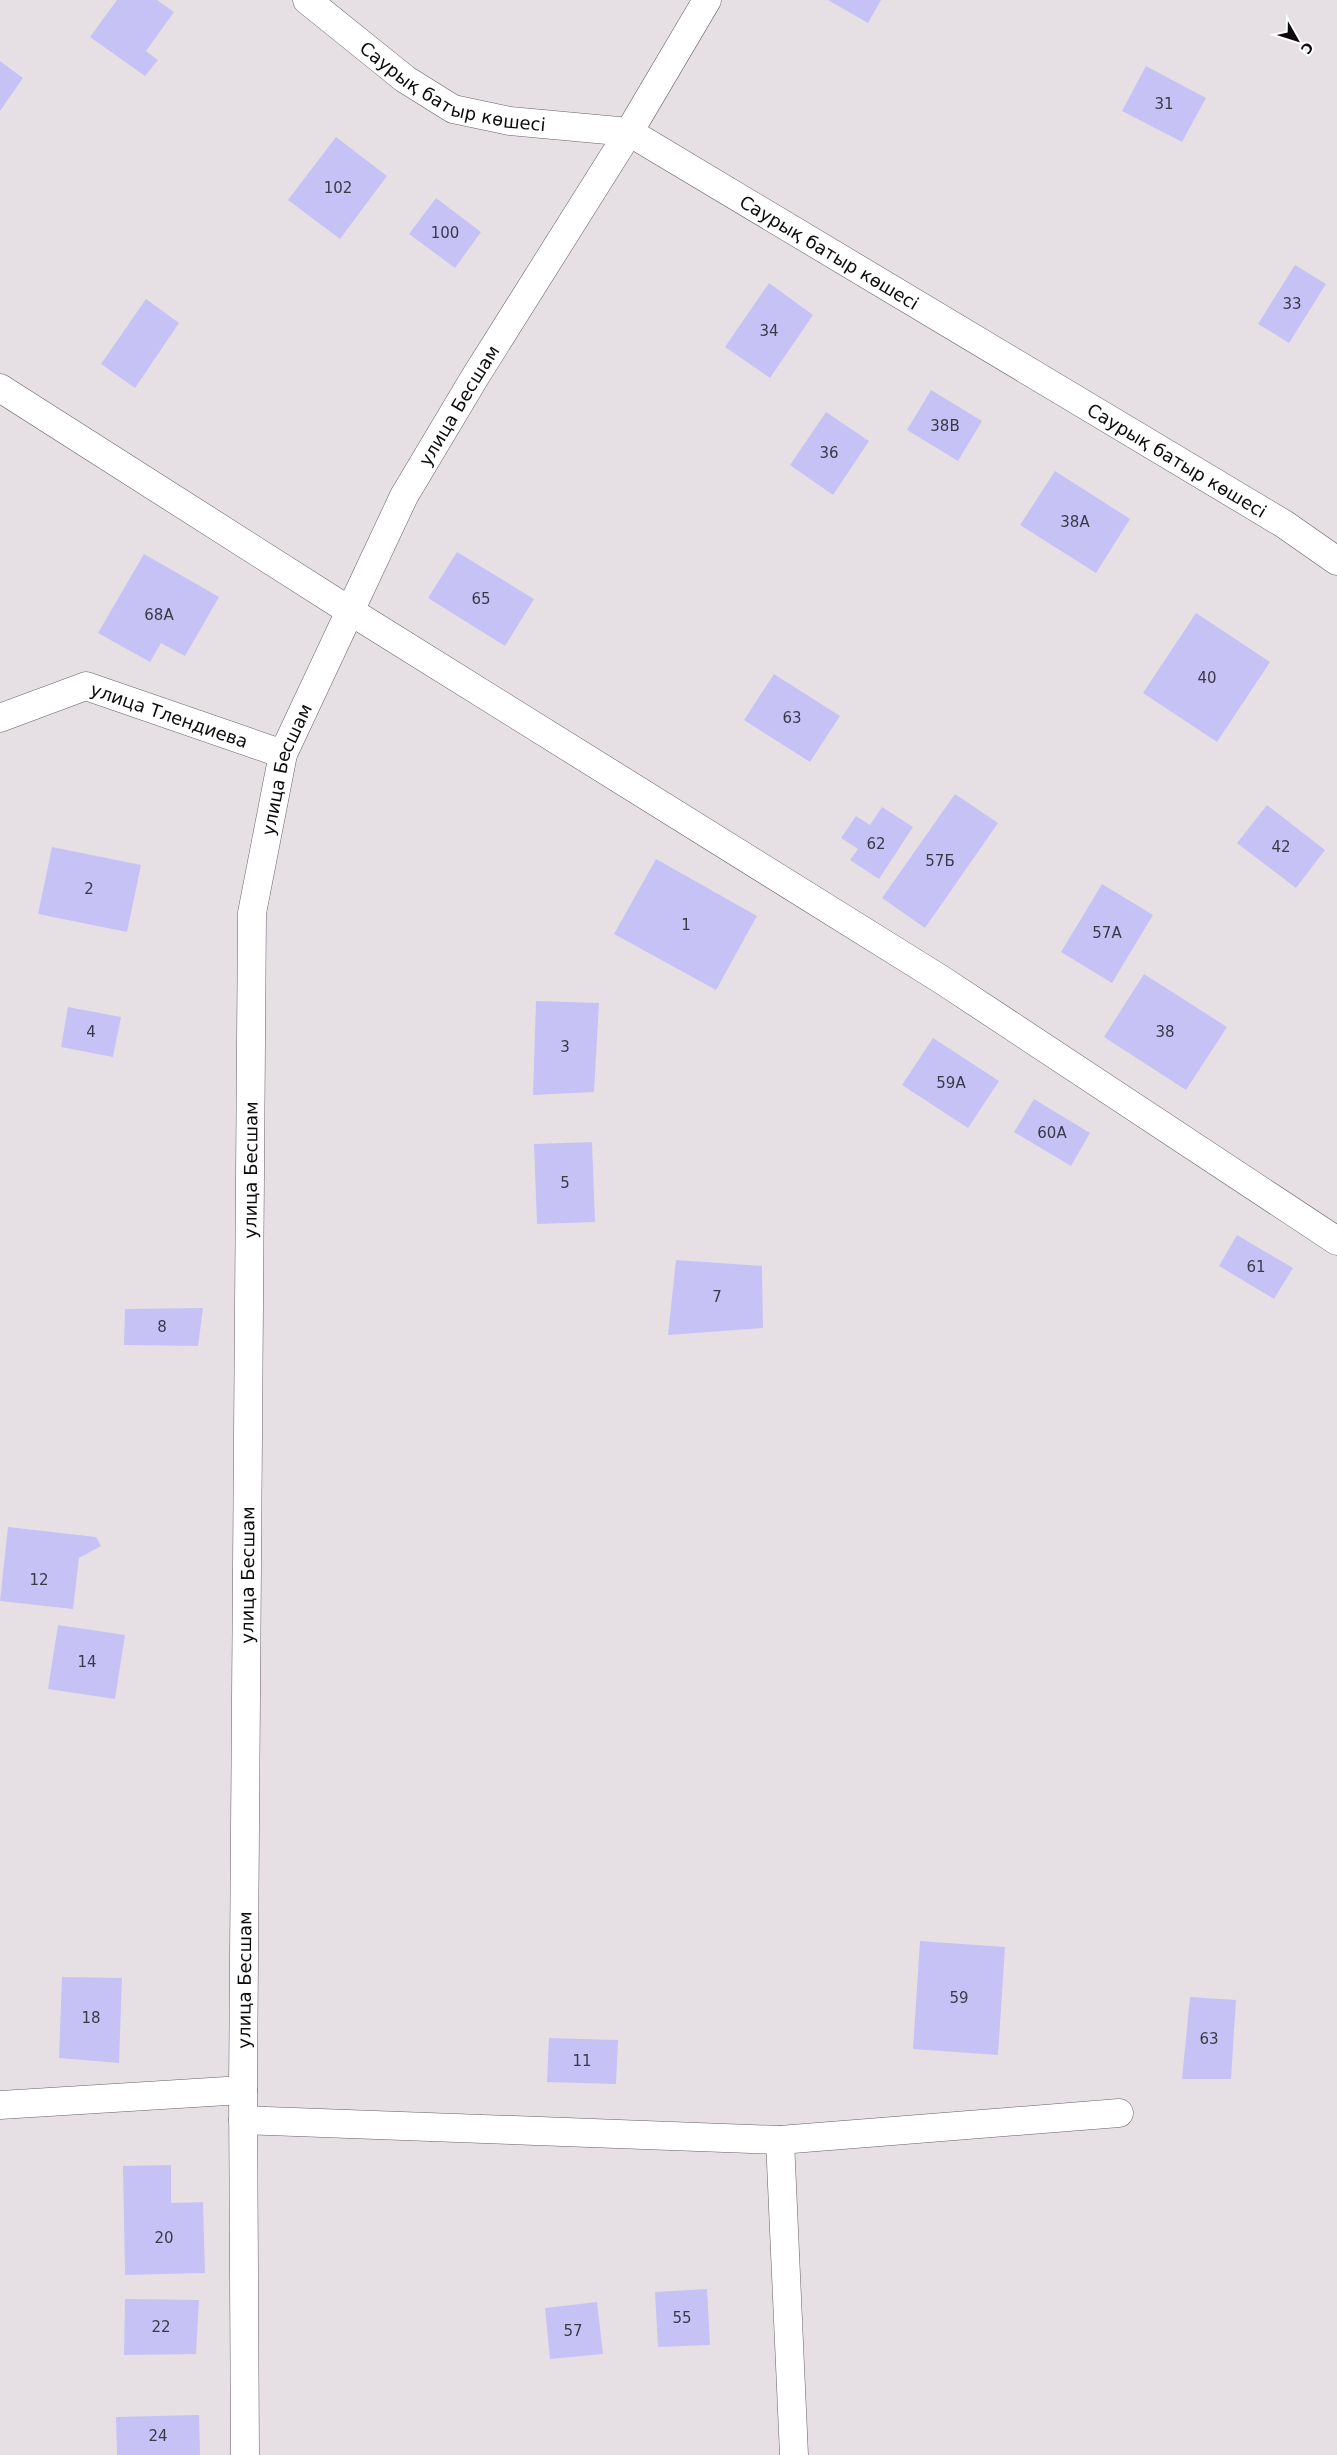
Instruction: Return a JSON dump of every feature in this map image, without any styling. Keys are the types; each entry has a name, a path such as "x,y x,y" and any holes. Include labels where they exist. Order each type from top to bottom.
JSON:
{"street":[{"name":"Саурық батыр көшесі","path":"307,0 405,80 453,109 510,121 629,132 1284,524 1337,561"},
{"name":"улица Бесшам","path":"245,2455 243,2090 252,913 283,754 404,496 474,377 629,132 707,0"},
{"path":"0,388 350,611 942,980 1337,1241"},
{"name":"улица Тлендиева","path":"0,718 86,686 283,754"},
{"path":"0,2105 243,2090"},
{"path":"243,2120 780,2140 1119,2113"},
{"path":"780,2140 794,2455"}],"building":[{"path":"117,0 157,0 174,12 146,51 158,60 145,76 90,37"},
{"path":"828,0 881,0 868,23"},
{"path":"0,61 23,78 0,111"},
{"path":"1146,66 1206,98 1182,142 1122,111"},
{"path":"336,137 387,176 340,239 288,200"},
{"path":"436,198 481,232 455,268 409,234"},
{"path":"1295,265 1326,284 1289,343 1258,324"},
{"path":"769,283 813,315 770,378 725,347"},
{"path":"146,299 179,323 135,388 101,364"},
{"path":"931,390 982,421 958,461 907,430"},
{"path":"826,412 869,441 833,495 790,465"},
{"path":"1055,471 1130,519 1096,573 1020,525"},
{"path":"457,552 534,599 505,646 428,598"},
{"path":"144,554 219,597 185,656 161,643 150,662 98,633"},
{"path":"1196,613 1270,662 1217,742 1143,693"},
{"path":"774,674 840,716 810,762 744,720"},
{"path":"955,794 998,823 925,928 882,898"},
{"path":"1267,805 1325,850 1296,888 1237,843"},
{"path":"882,807 913,827 879,879 850,860 858,849 841,838 856,816 870,825"},
{"path":"52,847 141,865 127,932 38,914"},
{"path":"656,859 757,916 716,990 614,934"},
{"path":"1102,884 1153,915 1112,983 1061,952"},
{"path":"1144,974 1227,1027 1186,1090 1104,1037"},
{"path":"536,1001 599,1003 594,1092 533,1095"},
{"path":"68,1007 121,1017 113,1057 61,1047"},
{"path":"933,1038 999,1081 968,1128 902,1085"},
{"path":"1034,1099 1090,1133 1071,1166 1014,1132"},
{"path":"592,1142 595,1222 537,1224 534,1144"},
{"path":"1237,1235 1293,1268 1274,1299 1219,1266"},
{"path":"676,1260 762,1266 763,1328 668,1335"},
{"path":"203,1308 198,1346 124,1345 125,1309"},
{"path":"8,1527 96,1537 101,1546 79,1558 73,1609 0,1601"},
{"path":"58,1625 125,1635 115,1699 48,1689"},
{"path":"920,1941 1005,1947 998,2055 913,2049"},
{"path":"62,1977 122,1978 119,2063 59,2058"},
{"path":"1190,1997 1236,2000 1231,2079 1182,2079"},
{"path":"549,2038 618,2040 616,2084 547,2082"},
{"path":"171,2165 171,2203 203,2202 205,2273 125,2275 123,2166"},
{"path":"707,2289 710,2345 658,2347 655,2292"},
{"path":"125,2299 199,2300 196,2354 124,2355"},
{"path":"597,2302 603,2354 550,2359 545,2308"},
{"path":"199,2415 200,2455 117,2455 116,2417"}]}
